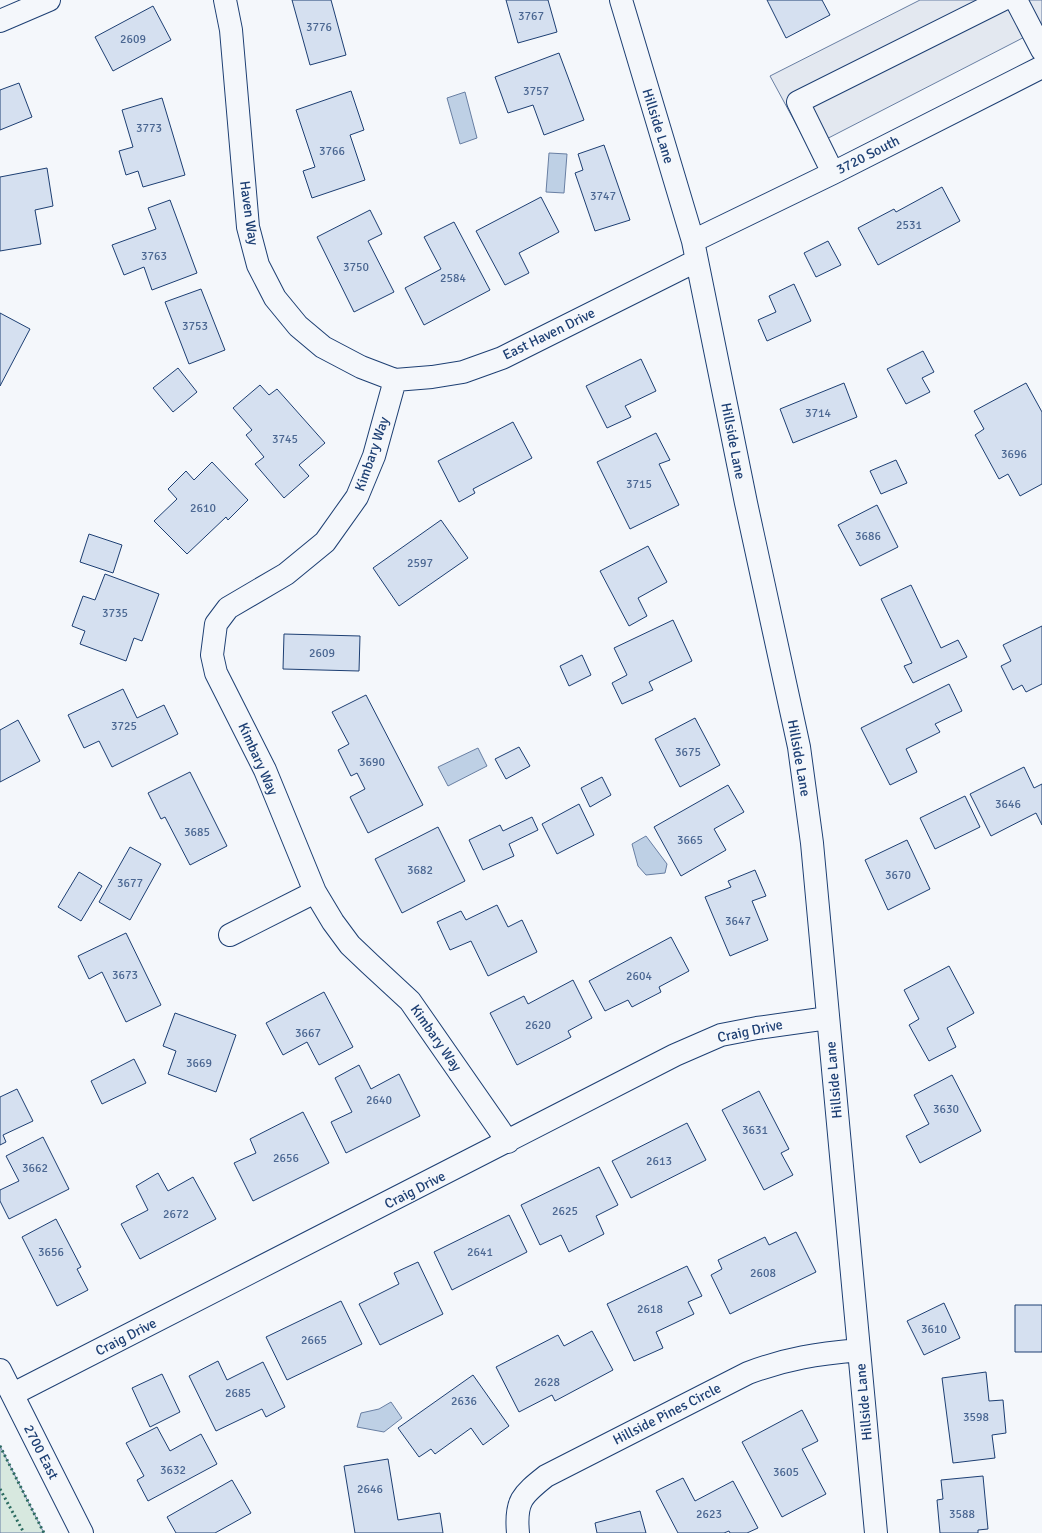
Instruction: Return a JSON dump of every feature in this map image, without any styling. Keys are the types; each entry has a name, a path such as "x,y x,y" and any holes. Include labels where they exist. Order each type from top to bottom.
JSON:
{"street":[{"path":"0,21 49,0"},
{"name":"Haven Way","path":"225,0 231,30 248,227 258,265 275,298 303,330 323,347 361,367 394,380"},
{"name":"Hillside Lane","path":"621,0 694,251 799,747 812,843 876,1533"},
{"path":"833,173 798,102 1002,0"},
{"path":"1016,0 1042,50"},
{"name":"3720 South","path":"694,251 833,173 1042,67"},
{"name":"East Haven Drive","path":"394,380 432,377 463,372 502,358 694,251"},
{"name":"Kimbary Way","path":"394,380 374,456 357,497 325,542 286,574 228,608 216,624 213,637 212,655 216,673 265,770 315,892 333,922 350,945 410,1001 508,1142"},
{"path":"230,935 315,892"},
{"name":"Craig Drive","path":"13,1394 508,1142 675,1055 721,1035 757,1028 828,1018"},
{"name":"Hillside Pines Circle","path":"518,1533 518,1508 524,1493 546,1476 748,1373 776,1362 812,1354 859,1350"},
{"name":"2700 East","path":"0,1370 82,1533"}],"shaded area":[{"path":"920,0 1042,0 1042,28 809,148 770,76"},
{"path":"0,1446 44,1533 0,1533"}],"water":[{"path":"465,92 477,138 460,144 447,98"},
{"path":"549,153 567,154 564,193 546,192"},
{"path":"478,748 487,766 448,786 438,767"},
{"path":"646,836 667,864 665,873 646,875 638,866 632,844"},
{"path":"391,1402 402,1418 384,1432 357,1427 361,1413 379,1409"}],"building":[{"path":"292,0 331,0 346,55 310,65"},
{"path":"506,0 548,0 557,32 518,43"},
{"path":"767,0 822,0 830,15 786,38"},
{"path":"153,6 171,40 113,71 95,37"},
{"path":"559,53 584,120 544,135 533,105 508,113 495,77"},
{"path":"19,83 32,117 0,130 0,90"},
{"path":"351,91 364,130 350,135 365,180 312,198 303,171 315,167 296,110"},
{"path":"162,98 185,175 143,187 138,171 126,175 119,151 133,147 122,110"},
{"path":"604,145 630,220 595,231 575,173 583,170 578,154"},
{"path":"47,168 53,206 35,210 41,244 0,251 0,177"},
{"path":"942,187 960,221 878,265 858,228 894,209 896,212"},
{"path":"541,197 559,232 519,253 529,273 505,285 476,231"},
{"path":"170,200 197,273 152,290 144,267 124,275 112,245 156,229 148,208"},
{"path":"370,210 382,234 368,241 394,292 354,312 317,237"},
{"path":"454,222 490,290 424,325 405,288 441,269 424,237"},
{"path":"828,241 841,265 816,277 804,253"},
{"path":"794,284 811,321 767,341 758,320 776,312 769,296"},
{"path":"201,289 225,350 189,364 165,302"},
{"path":"0,313 30,329 0,386"},
{"path":"923,351 934,372 922,378 930,392 906,404 887,369"},
{"path":"641,359 656,391 625,406 631,417 607,428 586,386"},
{"path":"178,368 197,392 173,412 153,388"},
{"path":"844,383 857,417 793,443 780,409"},
{"path":"1026,383 1042,412 1042,484 1020,496 1008,474 999,479 975,435 984,429 974,411"},
{"path":"260,385 269,395 277,389 325,443 299,465 309,476 284,498 255,464 264,457 246,435 252,430 233,408"},
{"path":"513,422 532,458 473,489 475,493 459,502 438,461"},
{"path":"656,433 670,460 659,464 679,505 630,529 597,462"},
{"path":"896,460 907,483 881,494 870,471"},
{"path":"212,462 248,500 228,520 226,517 187,554 154,521 177,499 168,489 186,471 194,480"},
{"path":"877,505 898,547 860,566 838,525"},
{"path":"441,520 468,558 399,606 373,568"},
{"path":"89,534 122,545 113,573 80,562"},
{"path":"648,546 667,582 638,598 647,616 629,626 600,571"},
{"path":"105,574 159,594 142,641 134,638 126,661 80,644 85,631 72,626 83,596 95,600"},
{"path":"911,585 941,648 958,640 967,657 913,683 904,666 912,663 881,599"},
{"path":"673,620 692,661 649,682 653,690 622,704 612,683 627,675 614,648"},
{"path":"1042,626 1042,684 1026,692 1022,685 1013,690 1001,666 1011,661 1003,645"},
{"path":"284,634 360,636 359,671 283,669"},
{"path":"582,655 591,675 569,686 560,666"},
{"path":"949,684 962,711 935,724 940,732 906,749 917,772 890,785 861,728"},
{"path":"123,689 137,718 164,705 178,734 112,767 99,741 84,748 68,715"},
{"path":"366,695 423,805 368,833 350,797 365,789 357,773 351,776 338,750 349,744 332,712"},
{"path":"695,718 720,765 680,787 655,739"},
{"path":"18,720 40,761 0,782 0,730"},
{"path":"519,747 530,766 506,779 495,759"},
{"path":"1024,767 1034,788 1042,784 1042,825 1036,813 991,836 970,794"},
{"path":"190,772 227,846 190,865 165,817 161,819 148,793"},
{"path":"602,777 611,795 590,807 581,788"},
{"path":"728,785 744,812 714,829 726,850 681,876 654,827"},
{"path":"965,796 980,827 935,849 920,818"},
{"path":"579,804 594,835 557,854 542,824"},
{"path":"532,817 538,830 509,844 514,856 483,870 469,840 500,825 503,831"},
{"path":"438,827 465,881 402,913 375,859"},
{"path":"907,840 930,889 888,910 865,860"},
{"path":"130,847 161,864 130,920 99,902"},
{"path":"755,870 766,896 752,901 768,940 730,956 705,897 731,887 728,881"},
{"path":"79,872 102,886 81,921 58,907"},
{"path":"497,905 508,927 522,920 537,952 488,976 471,941 450,950 437,922 461,911 466,920"},
{"path":"126,933 161,1005 126,1022 102,972 89,979 78,956"},
{"path":"671,937 689,971 659,987 661,992 632,1007 628,1000 605,1011 589,981"},
{"path":"949,966 974,1013 947,1028 956,1047 929,1061 909,1025 919,1019 904,990"},
{"path":"573,980 592,1018 568,1031 571,1037 517,1065 490,1013 524,996 528,1004"},
{"path":"324,992 353,1047 319,1065 307,1042 283,1055 266,1023"},
{"path":"175,1013 236,1035 216,1092 168,1074 176,1051 163,1046"},
{"path":"134,1059 146,1083 102,1104 91,1081"},
{"path":"359,1065 371,1089 399,1074 420,1116 346,1153 331,1122 352,1112 335,1078"},
{"path":"952,1075 981,1131 920,1163 906,1136 929,1124 914,1095"},
{"path":"17,1089 33,1121 3,1135 6,1142 0,1145 0,1097"},
{"path":"759,1091 789,1149 781,1153 793,1175 764,1190 722,1110"},
{"path":"303,1112 329,1163 253,1201 234,1163 256,1153 250,1139"},
{"path":"687,1123 706,1160 631,1198 612,1161"},
{"path":"43,1137 69,1189 9,1219 0,1201 0,1190 19,1181 6,1156"},
{"path":"599,1167 618,1205 596,1216 604,1234 569,1252 561,1235 540,1245 521,1205"},
{"path":"158,1173 168,1191 193,1177 216,1219 140,1259 121,1224 148,1210 136,1186"},
{"path":"509,1215 527,1252 452,1290 434,1252"},
{"path":"56,1219 81,1267 77,1269 88,1290 57,1306 22,1237"},
{"path":"796,1232 816,1272 730,1314 711,1275 722,1269 718,1260 765,1237 769,1245"},
{"path":"418,1262 443,1314 380,1345 359,1304 399,1284 394,1273"},
{"path":"687,1266 702,1296 688,1302 694,1314 656,1332 663,1348 634,1361 607,1304"},
{"path":"341,1301 362,1344 287,1380 266,1337"},
{"path":"944,1303 960,1338 924,1355 907,1321"},
{"path":"1015,1305 1042,1305 1042,1352 1015,1352"},
{"path":"592,1331 613,1370 555,1401 552,1395 519,1412 496,1367 558,1335 564,1346"},
{"path":"218,1361 227,1380 263,1362 285,1407 266,1417 262,1409 216,1431 189,1376"},
{"path":"986,1372 989,1401 1003,1400 1006,1433 992,1435 995,1458 953,1463 942,1378"},
{"path":"162,1374 180,1412 150,1427 132,1388"},
{"path":"473,1375 509,1426 483,1445 471,1428 435,1454 431,1449 419,1457 398,1428"},
{"path":"802,1410 818,1441 802,1449 826,1494 782,1517 742,1442"},
{"path":"157,1427 170,1451 201,1434 217,1464 148,1501 137,1480 144,1476 126,1443"},
{"path":"388,1459 398,1520 440,1513 443,1533 355,1533 344,1466"},
{"path":"983,1476 988,1529 978,1530 978,1533 940,1533 937,1500 943,1499 941,1480"},
{"path":"683,1478 695,1501 733,1481 758,1528 747,1533 730,1533 729,1531 724,1533 678,1533 656,1491"},
{"path":"232,1480 251,1513 215,1533 176,1533 167,1517"},
{"path":"640,1511 646,1533 597,1533 595,1523"}],"hedge":[{"path":"0,1446 44,1533"},
{"path":"0,1489 24,1533"}]}
